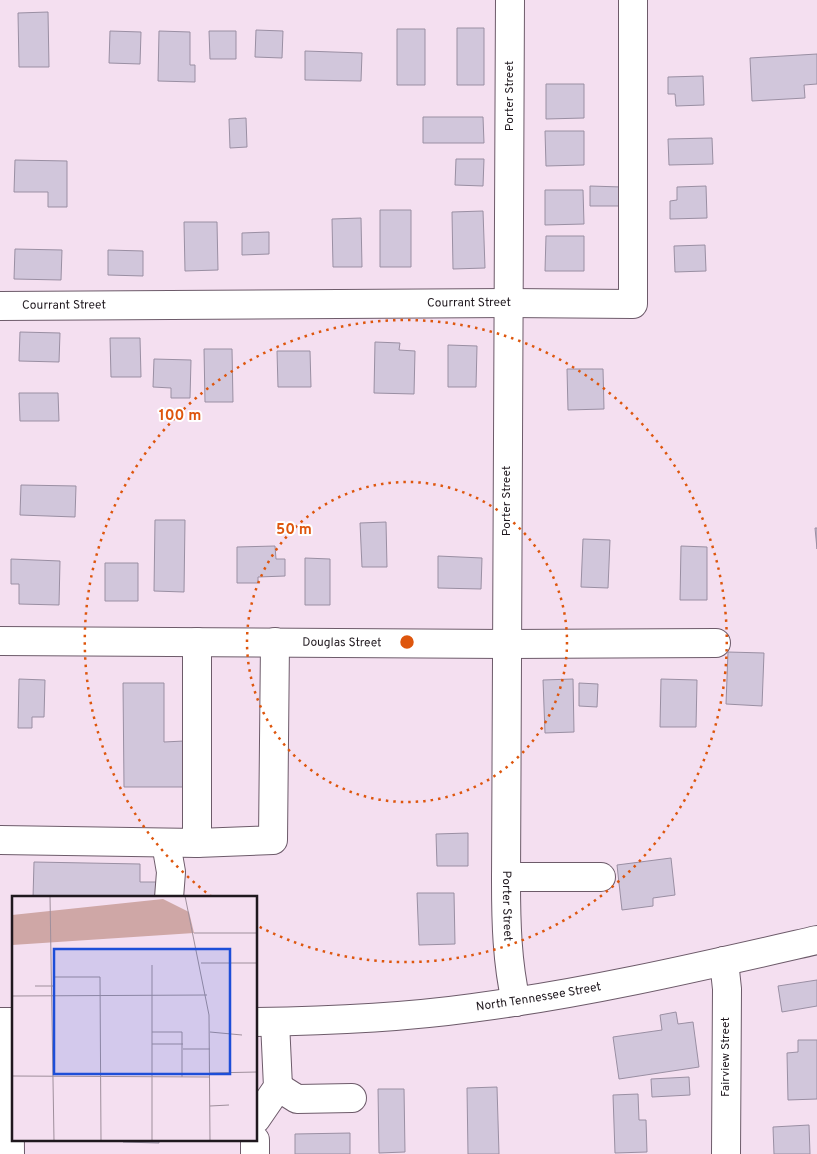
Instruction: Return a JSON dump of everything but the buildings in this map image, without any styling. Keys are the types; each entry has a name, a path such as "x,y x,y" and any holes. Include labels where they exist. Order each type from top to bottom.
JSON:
{"street":[{"name":"Porter Street","path":"510,0 506,923 511,983 516,1002"},
{"name":"Courrant Street","path":"0,306 634,304 633,0"},
{"name":"Douglas Street","path":"0,641 506,644 716,642"},
{"path":"197,642 197,843"},
{"path":"0,840 197,843 273,840 275,642"},
{"path":"166,842 171,872 169,896"},
{"path":"506,877 601,877"},
{"name":"North Tennessee Street","path":"266,1022 388,1017 516,1002 724,961 817,940"},
{"name":"Fairview Street","path":"724,961 727,989 726,1154"},
{"path":"7,1150 8,1022"},
{"path":"258,1115 278,1088 266,1022"},
{"path":"278,1088 297,1099 352,1098"}]}
